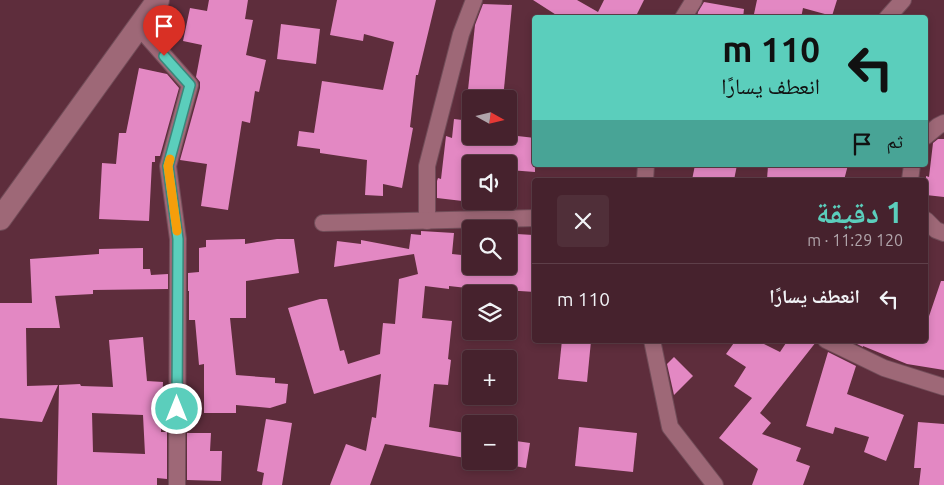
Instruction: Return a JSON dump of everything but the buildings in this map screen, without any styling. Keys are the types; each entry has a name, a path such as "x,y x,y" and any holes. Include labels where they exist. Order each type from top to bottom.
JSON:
{"main road":[{"path":"0,219 158,0"}],"street":[{"path":"427,221 427,166 461,34 474,0"},
{"path":"685,15 694,0"},
{"path":"889,15 903,0"},
{"path":"139,27 190,85 168,166 178,239 176,485"},
{"path":"928,134 944,123"},
{"path":"322,223 532,218"},
{"path":"928,222 936,230 944,233"},
{"path":"653,343 670,427 715,485"},
{"path":"832,343 884,368 944,387"}],"slow traffic":[{"path":"170,159 168,166 177,231"}],"route":[{"path":"164,56 190,85 168,166 178,239 177,409"}]}
